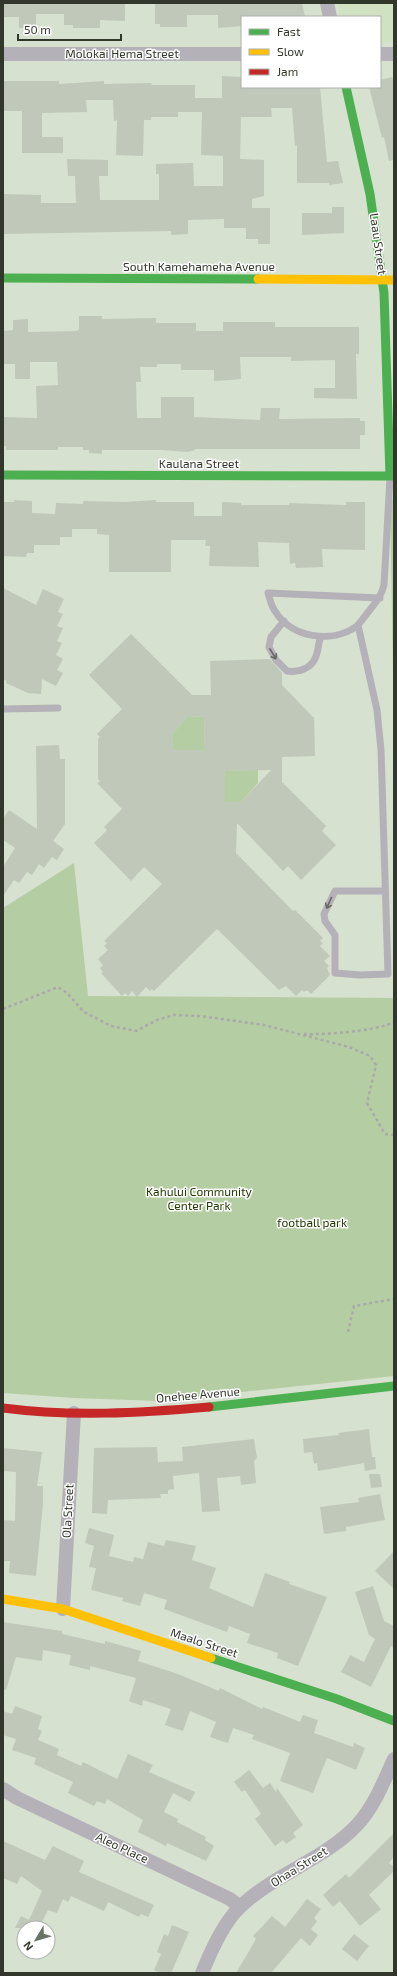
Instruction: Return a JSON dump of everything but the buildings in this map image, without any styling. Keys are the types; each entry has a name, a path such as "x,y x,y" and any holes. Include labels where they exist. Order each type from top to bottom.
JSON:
{"street":[{"path":"327,3 330,16"},
{"name":"Molokai Hema Street","path":"3,54 241,54"},
{"path":"381,54 394,54"},
{"name":"Laau Street","path":"346,88 370,194 383,280 392,476"},
{"name":"South Kamehameha Avenue","path":"3,278 394,280"},
{"name":"Kaulana Street","path":"3,475 392,476"},
{"name":"Onehee Avenue","path":"3,1408 74,1414 117,1414 169,1410 394,1386"},
{"name":"Ola Street","path":"63,1609 74,1414"},
{"name":"Maalo Street","path":"3,1599 63,1609 337,1699 394,1721"},
{"name":"Ohaa Street","path":"202,1973 207,1959 240,1907 263,1890 334,1845 356,1826 368,1813 394,1759"},
{"name":"Aleo Place","path":"3,1789 17,1798 230,1899 240,1907"}],"lane":[{"path":"380,598 268,593 274,610 284,621 298,631 321,637 341,634 358,625 380,598 384,585 392,476"},
{"path":"284,621 271,637 269,647 273,656 288,671 293,672 303,670 312,663 317,654 318,643 321,637"},
{"path":"358,625 380,730 386,891 388,974 360,976 336,973 335,935 325,921 324,914 335,891 386,891"},
{"path":"3,708 58,708"}],"path":[{"path":"3,1009 58,987 67,993 84,1012 111,1026 136,1031 157,1020 174,1015 194,1016 264,1025 338,1044 370,1056 376,1065 375,1075 366,1103 386,1134 394,1135"},
{"path":"297,1034 321,1035 367,1029 394,1022"},
{"path":"348,1332 354,1306 394,1299"}],"shaded area":[{"path":"337,3 394,3 394,42 381,42 381,16 340,16"}],"green space":[{"path":"394,498 394,729 390,503"},
{"path":"188,716 204,717 205,750 192,750 173,761 172,734"},
{"path":"258,770 258,783 241,802 214,802 225,771"},
{"name":"Kahului Community Center Park","path":"74,863 88,996 394,998 394,1376 158,1401 74,1398 3,1393 3,908"}],"traffic: fast":[{"path":"346,88 370,194 384,293 390,476"},
{"path":"3,278 258,279"},
{"path":"3,475 394,476"},
{"path":"209,1407 394,1386"},
{"path":"211,1658 337,1699 394,1721"}],"traffic: slow":[{"path":"258,279 394,280"},
{"path":"3,1599 63,1609 211,1658"}],"traffic: jam":[{"path":"3,1408 29,1411 106,1413 209,1407"}],"park label":[{"name":"football park","path":"312,1223"}]}
